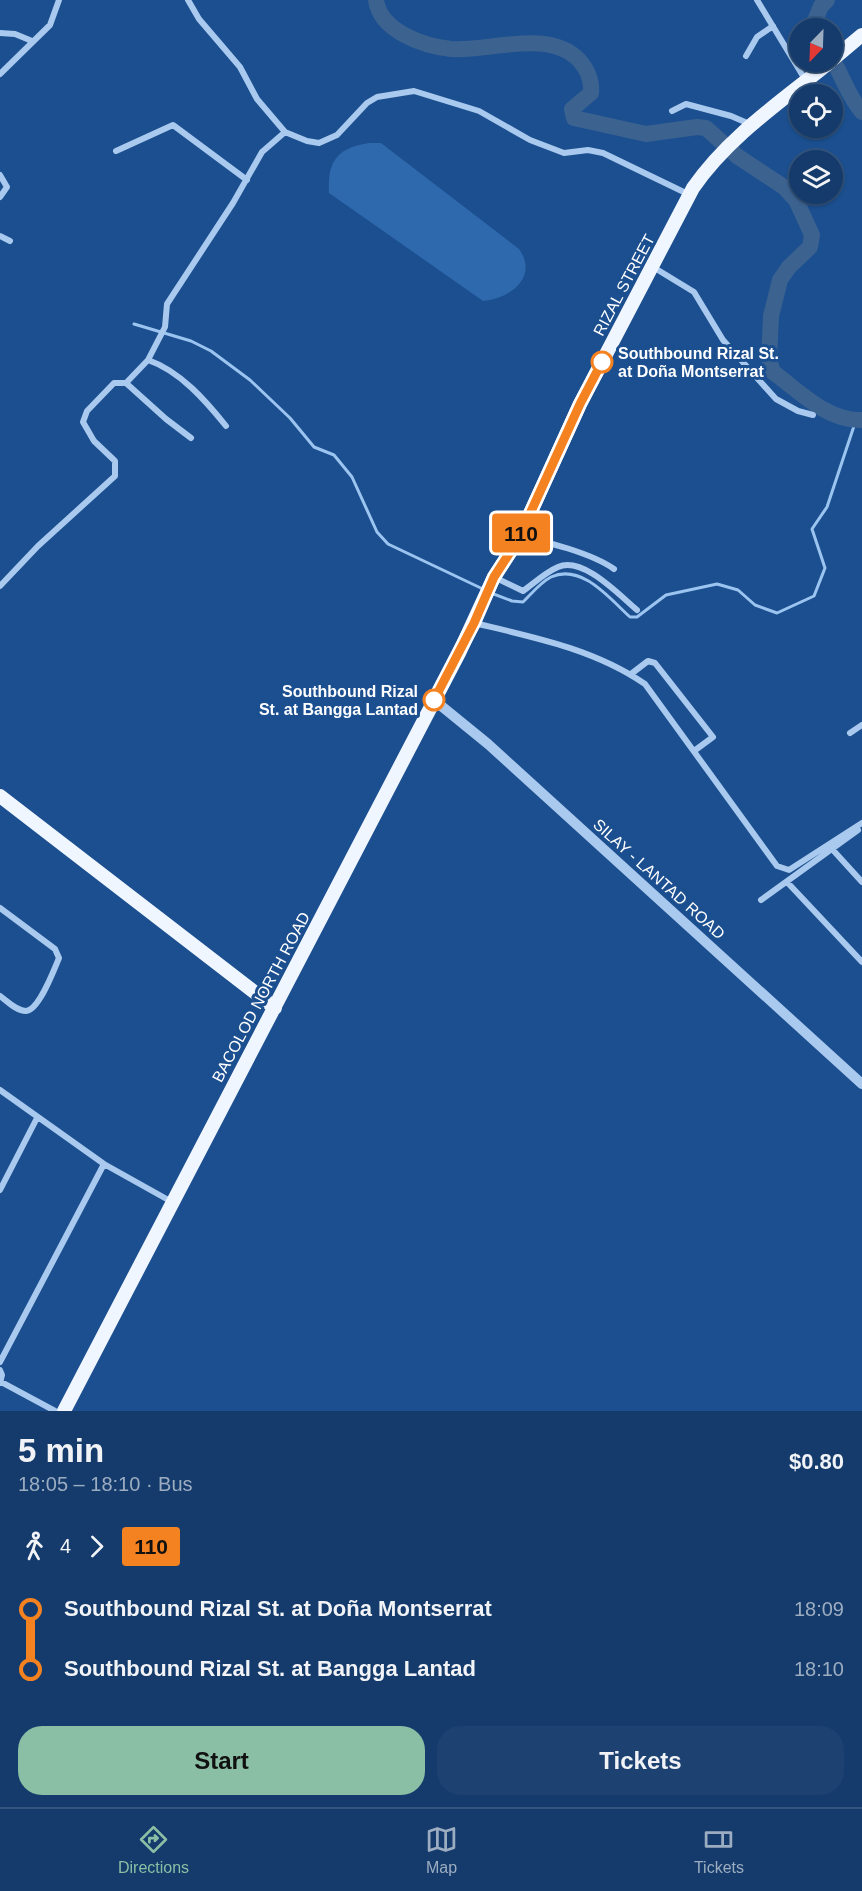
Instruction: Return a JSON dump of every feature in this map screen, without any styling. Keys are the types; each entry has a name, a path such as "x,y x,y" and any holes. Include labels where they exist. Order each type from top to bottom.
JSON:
{"main road":[{"name":"RIZAL STREET","path":"843,51 862,35"},
{"name":"RIZAL STREET","path":"485,597 493,579 518,540 580,404 690,196 714,161 817,72"},
{"name":"BACOLOD NORTH ROAD","path":"64,1411 275,1008 474,623 485,597"},
{"path":"0,796 275,1008"}],"street":[{"path":"0,74 50,25 59,0"},
{"path":"188,0 199,19 240,67 257,99 285,132 307,141 319,143 336,135 367,103 377,97 414,91 478,111 530,140 564,153 588,150 603,153 690,196"},
{"path":"757,0 806,81"},
{"path":"746,56 757,36 773,26"},
{"path":"0,33 15,34 32,41"},
{"path":"672,111 686,104 731,116 753,126"},
{"path":"116,151 173,125 247,180"},
{"path":"126,383 148,360 157,345 165,327 167,304 262,153 285,132"},
{"path":"0,175 7,187 0,196"},
{"path":"0,236 10,241"},
{"path":"652,266 694,291 723,340 776,399 798,411 813,415"},
{"path":"148,360 164,366 205,401 226,426"},
{"path":"0,586 39,546 115,476 115,461 94,441 83,423 87,411 114,383 126,383 191,438"},
{"path":"518,540 530,539 580,553 603,561 614,569"},
{"path":"493,579 523,591 558,566 573,565 595,574 637,610"},
{"path":"474,623 550,641 619,666 645,684 777,866 784,870 789,870 862,826"},
{"path":"631,674 648,661 655,663 713,736 694,751"},
{"name":"SILAY - LANTAD ROAD","path":"434,700 488,744 862,1084"},
{"path":"850,733 862,725"},
{"path":"761,900 862,826"},
{"path":"832,849 862,882"},
{"path":"787,882 862,962"},
{"path":"0,908 55,949 59,958 35,1006 26,1011 0,996"},
{"path":"0,1089 37,1118 104,1164 172,1202"},
{"path":"0,1190 37,1118"},
{"path":"0,1362 104,1164"},
{"path":"0,1370 2,1375 0,1382 55,1411"}],"shaded area":[{"path":"369,143 381,143 519,249 526,269 519,285 503,296 483,301 329,193 330,172 337,158 349,148"}],"waterway":[{"path":"376,0 379,11 394,28 404,35 428,44 451,49 466,49 535,43 566,50 582,64 589,75 591,84 591,93 572,109 574,118 646,134 697,127 706,128 737,156 784,187 796,200 812,235 810,247 789,267 780,280 771,316 769,359 773,372 826,411 837,416 862,420"},
{"path":"816,18 821,6 827,0"},
{"path":"839,72 862,112"},
{"path":"134,324 191,341 211,351 250,380 290,418 314,447 334,455 352,477 377,532 388,544 485,590"},
{"path":"491,593 512,601 523,602 551,577 562,574 574,575 595,585 630,617 637,617 666,595 717,584 738,590 755,605 777,613 814,596 825,568 812,529 827,507 856,420"}],"bus line":[{"name":"110","path":"434,700 459,654 494,577 518,540 580,404 602,362"}],"place":[{"name":"Southbound Rizal St. at Doña Montserrat","path":"602,362"},
{"name":"Southbound Rizal St. at Bangga Lantad","path":"434,700"}]}
